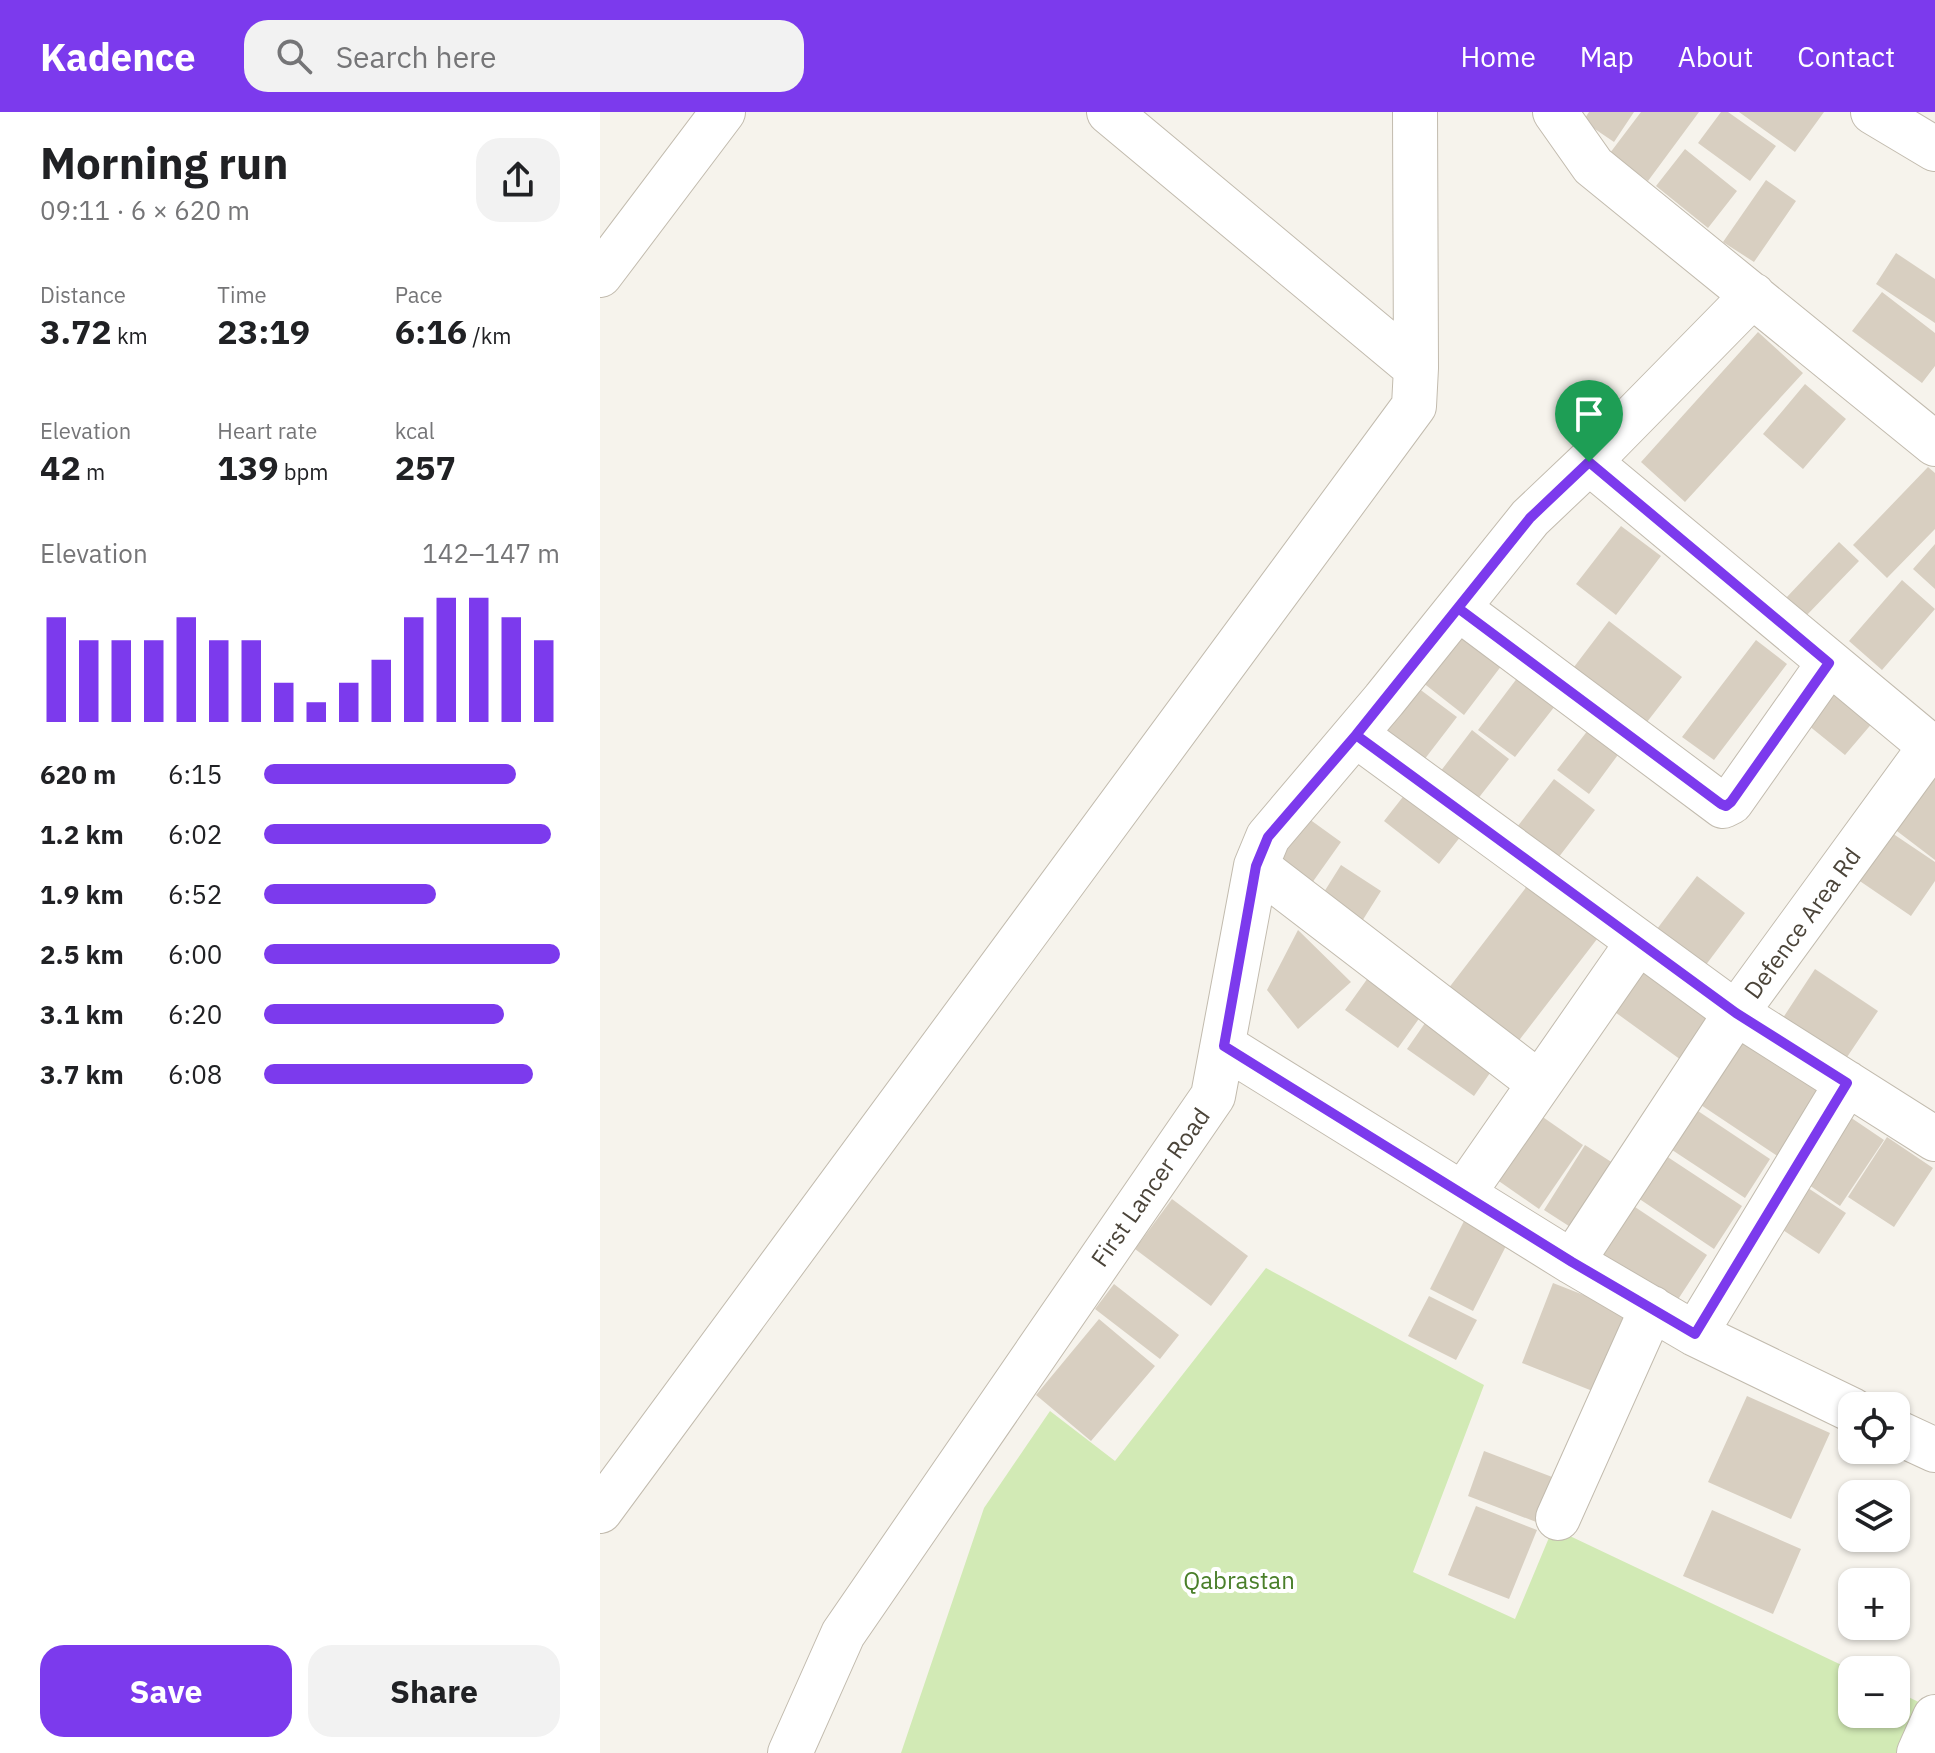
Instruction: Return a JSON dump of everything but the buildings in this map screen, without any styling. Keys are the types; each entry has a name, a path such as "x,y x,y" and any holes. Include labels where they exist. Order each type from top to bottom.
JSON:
{"street":[{"path":"600,275 723,112"},
{"path":"1109,112 1416,368"},
{"path":"600,1511 1414,406 1415,112"},
{"path":"1555,112 1593,166 1935,444"},
{"path":"1873,112 1935,149"},
{"name":"First Lancer Road","path":"790,1753 843,1634 1213,1096 1256,866 1268,837 1356,735 1530,518 1753,295"},
{"path":"1589,462 1933,748"},
{"path":"1458,608 1723,806 1731,802 1829,663"},
{"path":"1356,735 1736,1013 1935,1139"},
{"name":"Defence Area Rd","path":"1572,1262 1736,1013 1933,748"},
{"path":"1256,866 1539,1083"},
{"path":"1463,1194 1638,942"},
{"path":"1224,1046 1572,1262 1695,1334 1838,1403"},
{"path":"1695,1334 1847,1083"},
{"path":"1558,1518 1652,1308"},
{"path":"1910,1438 1935,1450"},
{"path":"1919,1753 1935,1717"}],"green space":[{"name":"Qabrastan","path":"1266,1268 1484,1385 1413,1572 1515,1619 1553,1528 1838,1663 1838,1728 1910,1728 1910,1698 1933,1709 1914,1753 901,1753 984,1508 1050,1411 1115,1461"}],"route":[{"path":"1589,462 1530,518 1356,735 1268,837 1256,866 1224,1046 1572,1262 1695,1334 1847,1083 1736,1013 1356,735 1458,608 1723,806 1729,805 1829,663 1589,462"}]}
